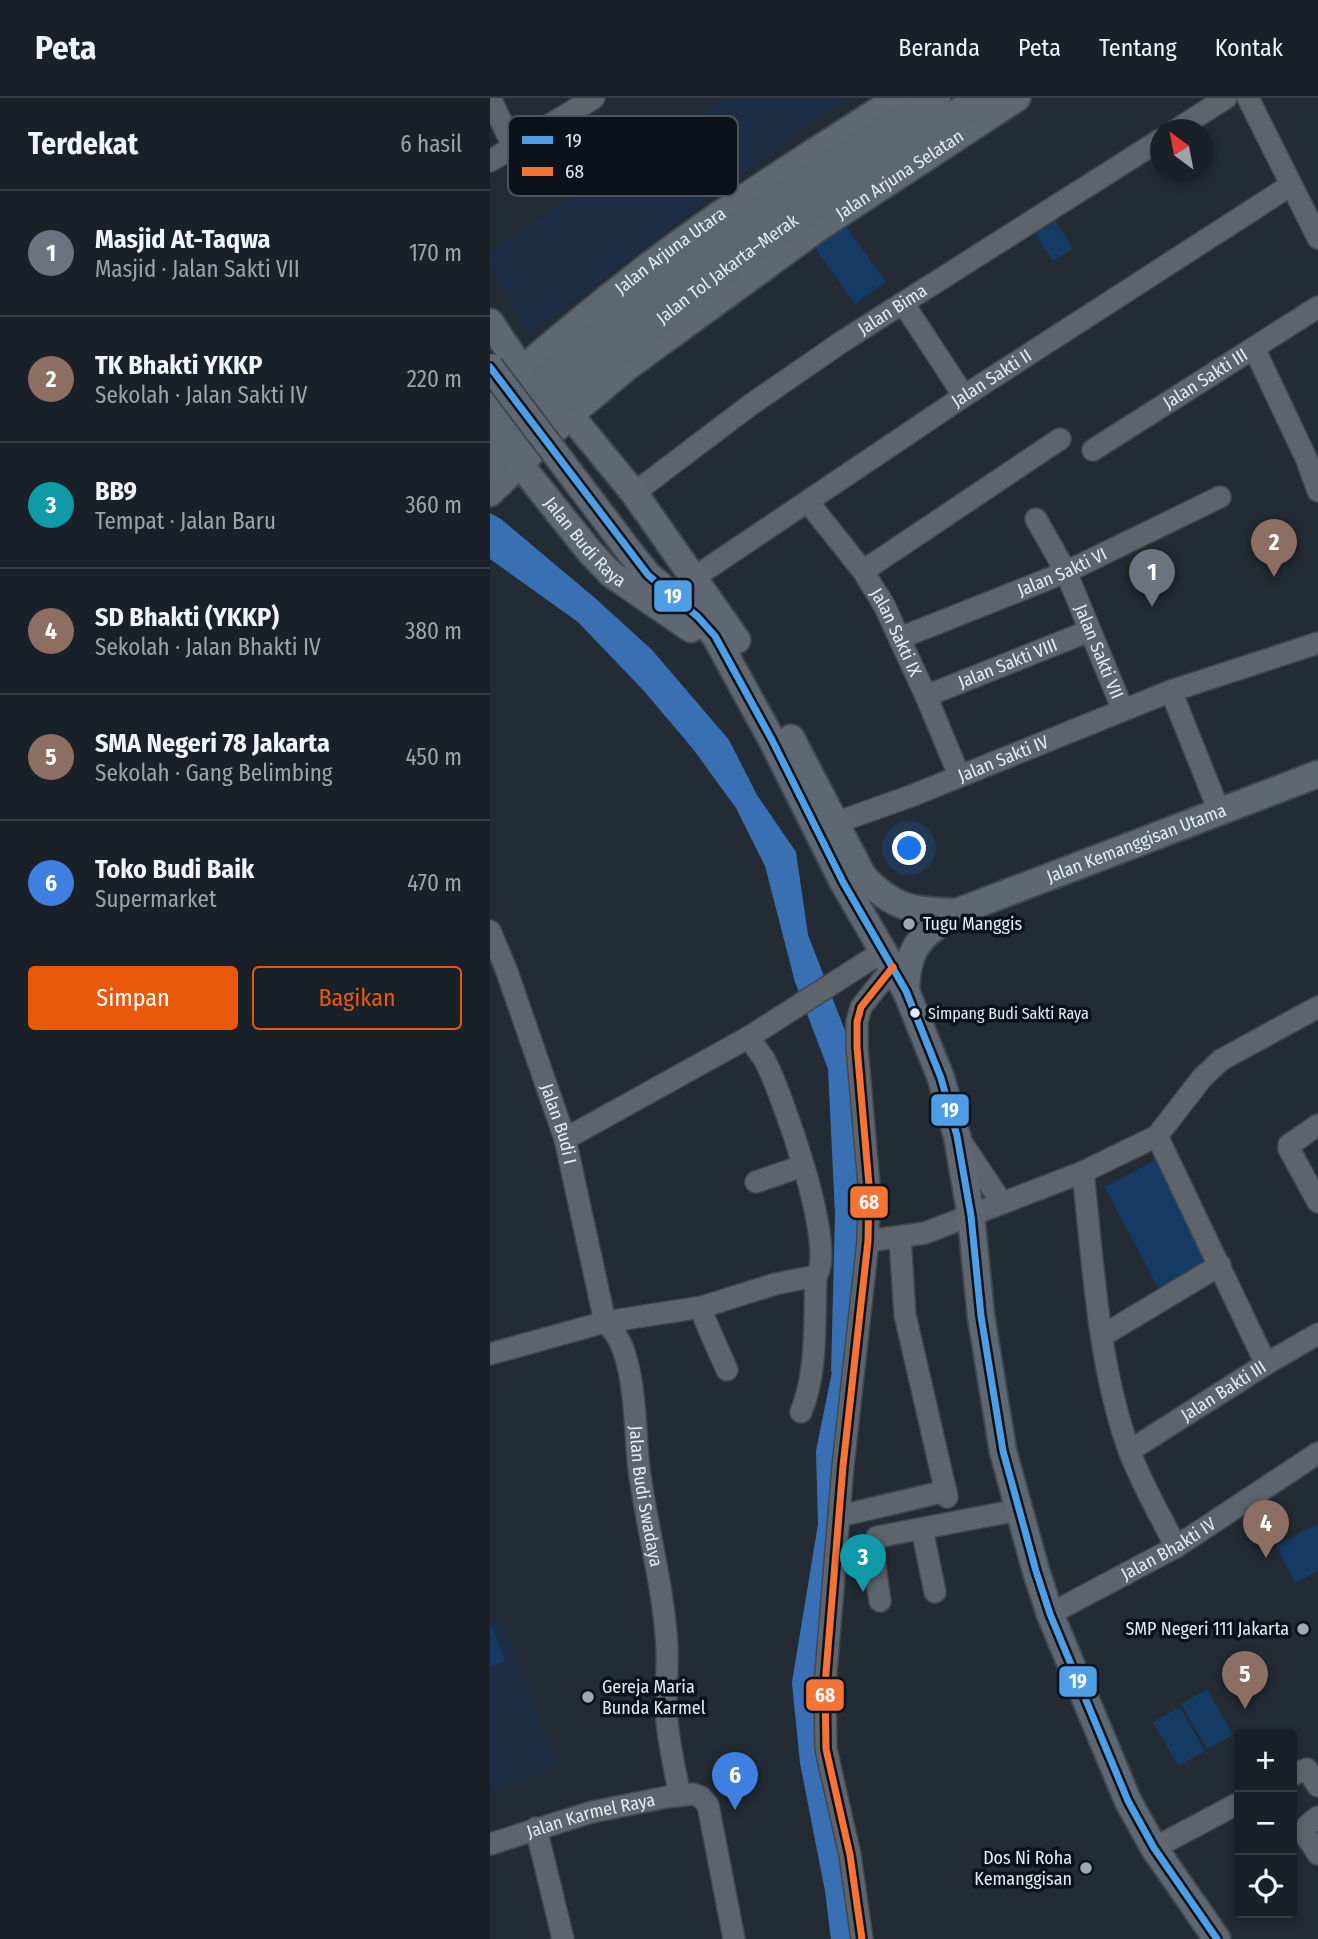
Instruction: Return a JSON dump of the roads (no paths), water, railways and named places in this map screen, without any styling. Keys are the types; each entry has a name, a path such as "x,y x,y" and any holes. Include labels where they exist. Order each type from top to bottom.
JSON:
{"highway":[{"name":"Jalan Tol Jakarta–Merak","path":"490,429 615,319 719,241 936,98"},
{"name":"Jalan Tol Jakarta–Merak","path":"505,464 545,414 632,341 736,261 983,98"}],"main road":[{"name":"Jalan Arjuna Utara","path":"490,398 569,328 701,228 898,98"},
{"name":"Jalan Arjuna Selatan","path":"490,492 505,464 626,368 795,244 1017,98"},
{"path":"490,322 522,370"},
{"path":"490,367 648,575 727,640"},
{"name":"Jalan Budi Raya","path":"570,415 634,493 695,577 906,991 941,1078 957,1136 971,1216 981,1316 1003,1451 1050,1614 1128,1801 1154,1848 1217,1939"},
{"name":"Jalan Budi Raya","path":"505,464 611,574 727,640 835,823 863,876 877,891"},
{"name":"Jalan Kemanggisan Utama","path":"906,991 914,947 933,928 957,912 1318,774"},
{"name":"Jalan Kemanggisan Utama","path":"877,891 889,900 916,909 957,912"}],"street":[{"path":"490,98 508,136"},
{"path":"565,116 594,98"},
{"path":"1194,119 1226,98"},
{"path":"1248,98 1318,238"},
{"name":"Jalan Bima","path":"634,493 749,406 843,341 1150,146"},
{"path":"490,161 508,151"},
{"name":"Jalan Sakti II","path":"695,577 964,396 1291,185"},
{"path":"903,303 964,396"},
{"name":"Jalan Sakti III","path":"1093,450 1318,307"},
{"path":"1254,348 1306,458 1318,491"},
{"path":"863,571 1059,439"},
{"name":"Jalan Sakti VI","path":"900,638 1066,572 1220,497"},
{"name":"Jalan Sakti IX","path":"808,502 863,571 884,605 926,695 958,775"},
{"name":"Jalan Sakti VII","path":"1036,519 1066,572 1123,710"},
{"name":"Jalan Sakti VIII","path":"926,695 1089,631"},
{"name":"Jalan Sakti IV","path":"835,823 911,796 1171,691 1318,643"},
{"path":"1171,691 1219,811"},
{"name":"Jalan Budi I","path":"490,931 506,969 565,1139 605,1322"},
{"path":"565,1139 749,1037 830,986 888,960"},
{"path":"862,1939 850,1855 826,1749 825,1654 867,1241 869,1185 857,1047 858,1022 862,1007 888,960"},
{"path":"867,1241 925,1233 1083,1172 1157,1136 1202,1078 1221,1060 1318,1007"},
{"path":"749,1037 764,1059 783,1104 817,1218 821,1267 816,1276 813,1358 806,1402 801,1412"},
{"path":"1318,1125 1291,1141 1289,1145 1318,1202"},
{"path":"957,1136 1002,1203"},
{"path":"1157,1136 1266,1364"},
{"path":"756,1182 802,1166"},
{"path":"1083,1172 1102,1336 1129,1451 1176,1547"},
{"path":"840,1516 947,1494 905,1315 900,1238"},
{"path":"1102,1336 1220,1265"},
{"path":"490,1354 605,1322 702,1307 775,1284 816,1276"},
{"path":"702,1307 727,1370"},
{"name":"Jalan Budi Swadaya","path":"605,1322 616,1334 629,1370 636,1410 639,1466 667,1647 666,1712 673,1766 687,1795 701,1797 708,1805 734,1939"},
{"name":"Jalan Bakti III","path":"1129,1451 1318,1334"},
{"name":"Jalan Bhakti IV","path":"1050,1614 1176,1547 1317,1455"},
{"path":"880,1601 873,1552 877,1537 1018,1510"},
{"path":"922,1529 935,1592"},
{"path":"1297,1774 1307,1769 1318,1786"},
{"name":"Jalan Karmel Raya","path":"490,1844 592,1812 687,1795"},
{"path":"1154,1848 1234,1806"},
{"path":"1318,1817 1307,1826 1305,1834 1318,1854"},
{"path":"536,1828 563,1939"}],"waterway":[{"path":"843,1939 837,1890 812,1762 804,1683 830,1525 828,1452 846,1352"}],"place":[{"name":"TK Bhakti YKKP","path":"1274,577"},
{"name":"Masjid At-Taqwa","path":"1152,607"},
{"name":"Tugu Manggis","path":"909,924"},
{"name":"Simpang Budi Sakti Raya","path":"915,1013"},
{"name":"SD Bhakti (YKKP)","path":"1266,1558"},
{"name":"BB9","path":"863,1592"},
{"name":"SMP Negeri 111 Jakarta","path":"1303,1629"},
{"name":"Gereja Maria Bunda Karmel","path":"588,1697"},
{"name":"SMA Negeri 78 Jakarta","path":"1245,1709"},
{"name":"Toko Budi Baik","path":"735,1810"},
{"name":"Dos Ni Roha Kemanggisan","path":"1086,1868"}]}
